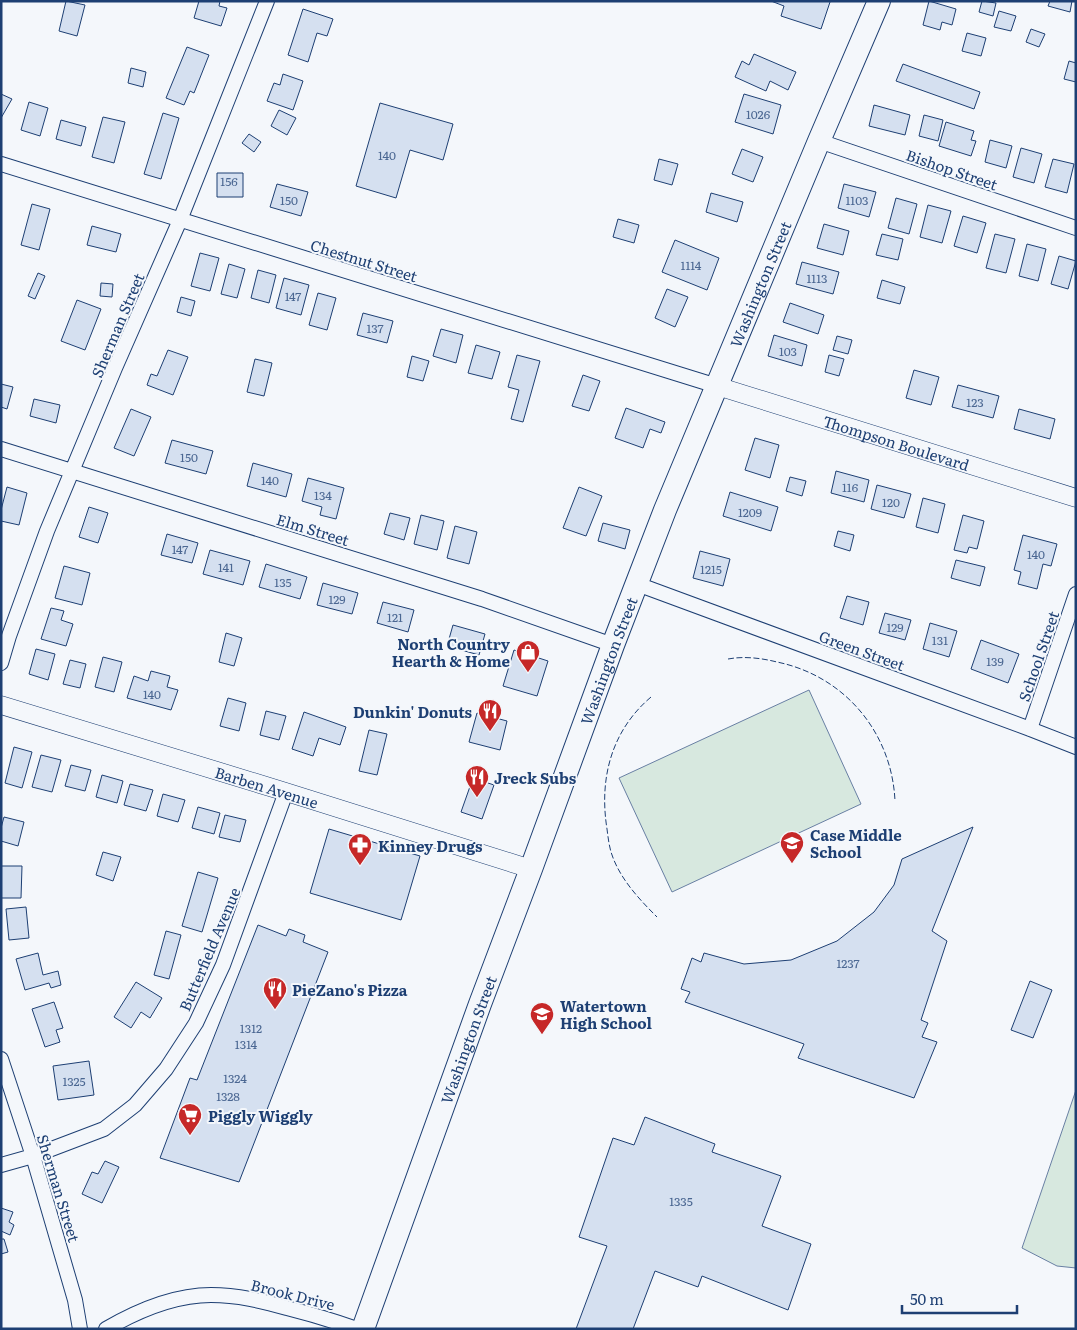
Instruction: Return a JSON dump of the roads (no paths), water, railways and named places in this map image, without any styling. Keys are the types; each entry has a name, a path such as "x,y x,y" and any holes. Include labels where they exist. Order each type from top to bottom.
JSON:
{"main road":[{"name":"Washington Street","path":"363,1329 456,1069 613,644 665,510 879,1"}],"street":[{"name":"Sherman Street","path":"1,663 47,531 115,368 180,220 267,1"},
{"name":"Bishop Street","path":"819,141 1076,228"},
{"name":"Chestnut Street","path":"1,164 717,386"},
{"name":"Thompson Boulevard","path":"717,386 1076,498"},
{"name":"Elm Street","path":"1,449 482,599 613,644"},
{"name":"Green Street","path":"637,584 1076,747"},
{"name":"School Street","path":"1030,729 1076,594"},
{"name":"Barben Avenue","path":"1,705 531,869"},
{"name":"Butterfield Avenue","path":"1,1166 104,1129 135,1104 166,1069 196,1023 223,965 286,792"},
{"name":"Sherman Street","path":"1,1058 33,1156 75,1300 80,1329"},
{"name":"Brook Drive","path":"106,1329 166,1302 212,1295 252,1298 357,1329"}],"place":[{"name":"North Country Hearth & Home","path":"528,673"},
{"name":"Dunkin' Donuts","path":"490,732"},
{"name":"Jreck Subs","path":"477,798"},
{"name":"Case Middle School","path":"792,864"},
{"name":"Kinney Drugs","path":"360,866"},
{"name":"PieZano's Pizza","path":"275,1010"},
{"name":"Watertown High School","path":"542,1035"},
{"name":"Piggly Wiggly","path":"190,1136"}]}
